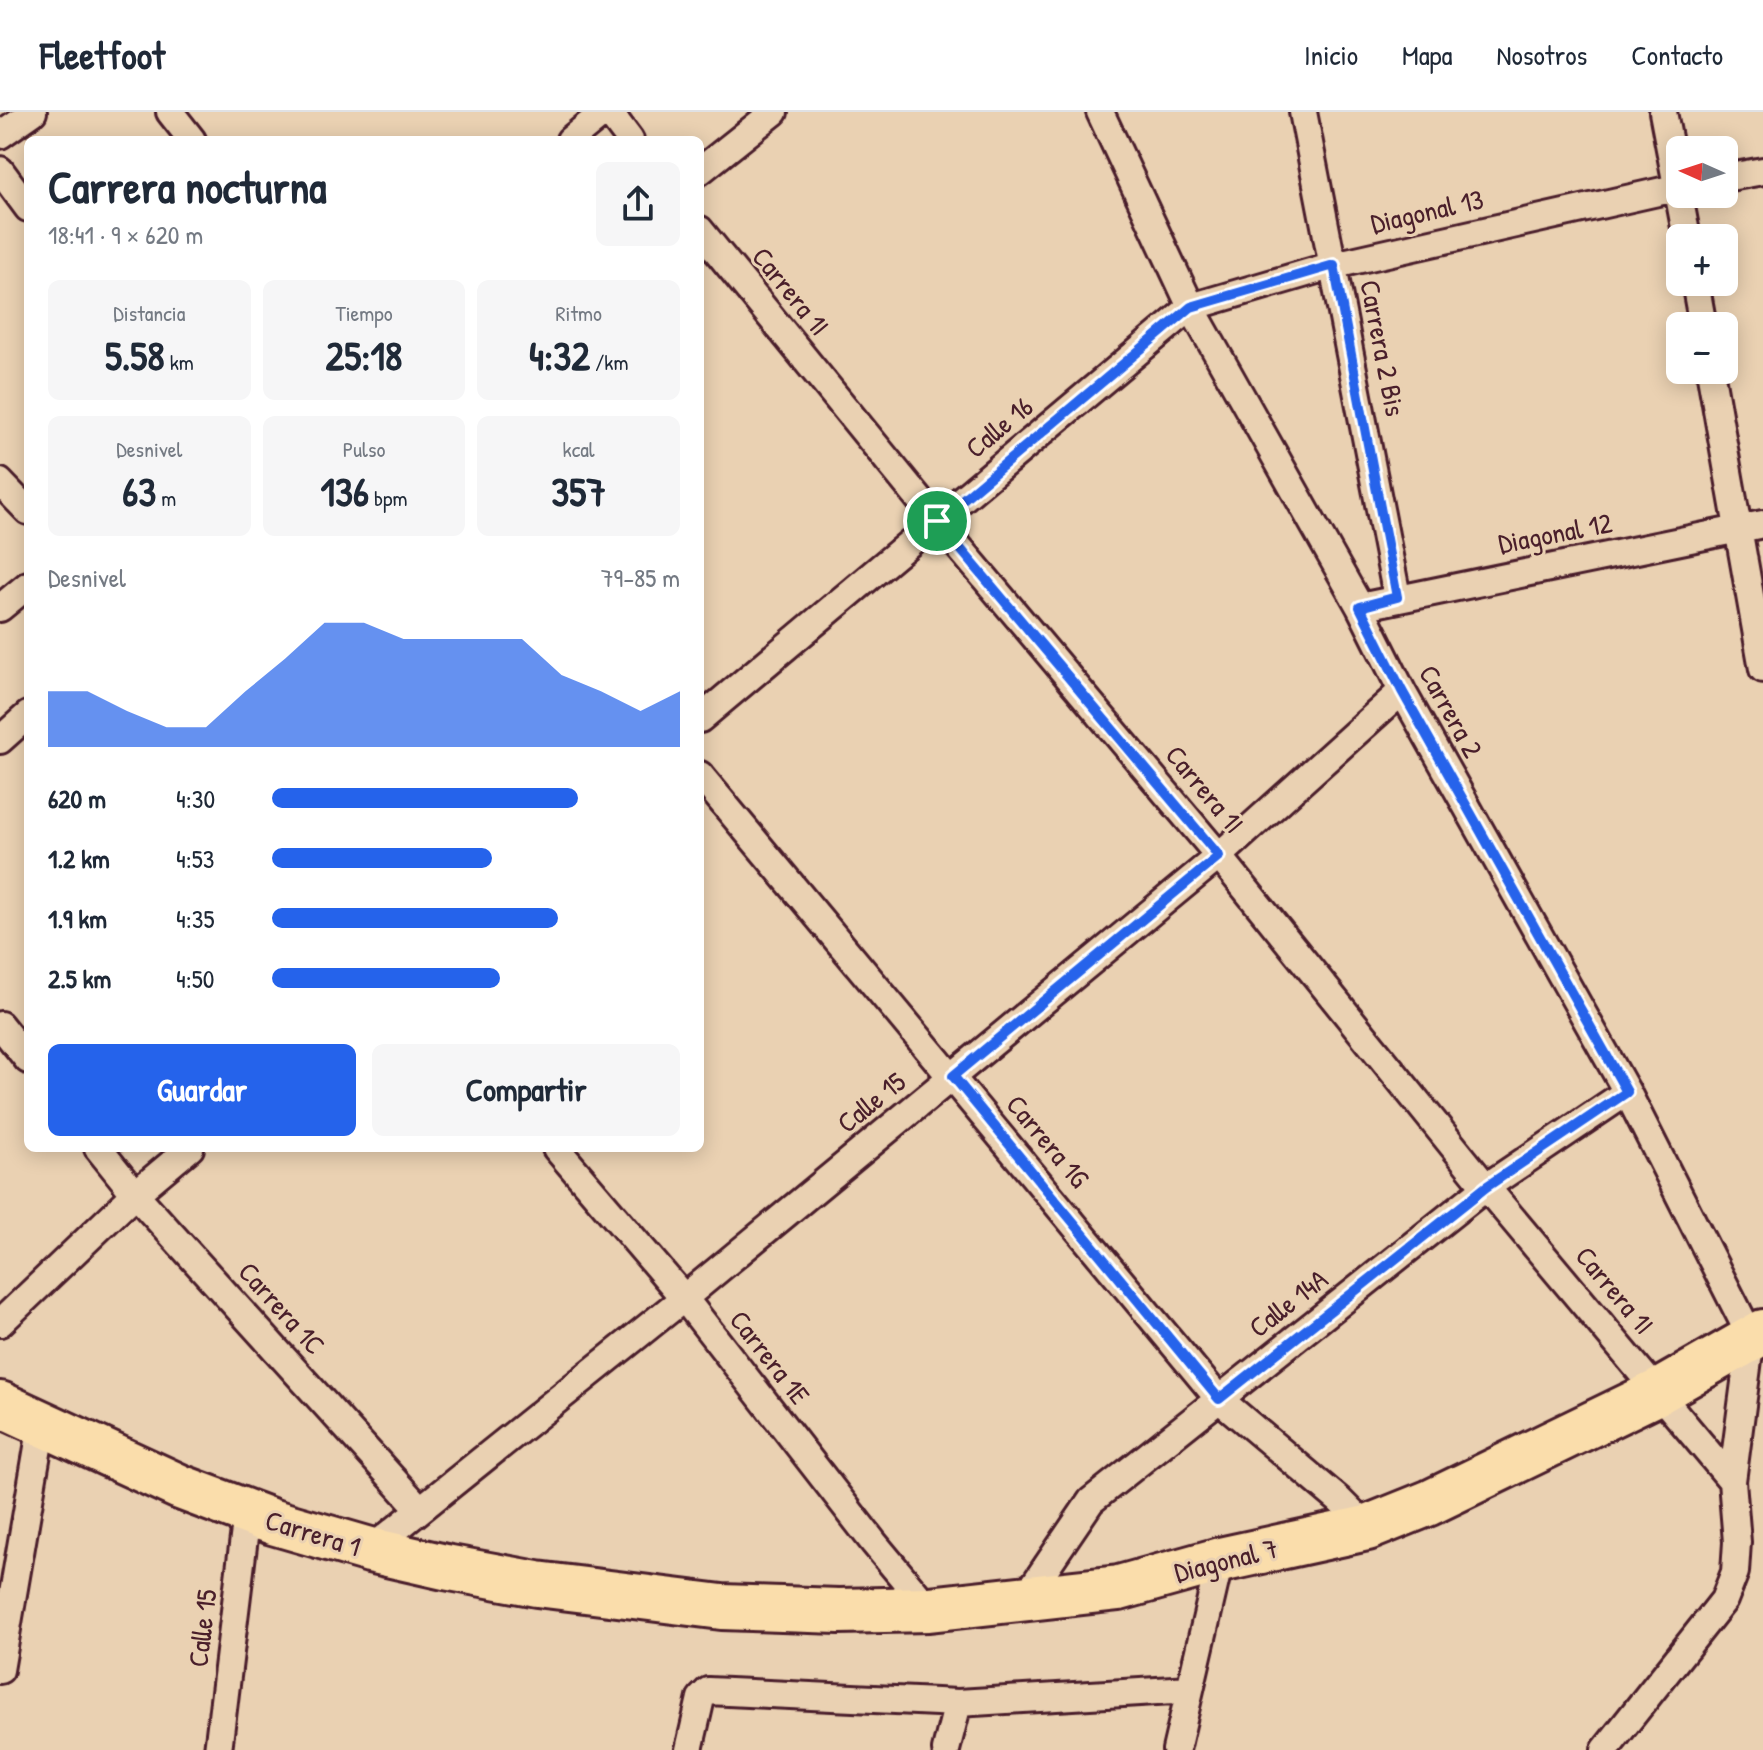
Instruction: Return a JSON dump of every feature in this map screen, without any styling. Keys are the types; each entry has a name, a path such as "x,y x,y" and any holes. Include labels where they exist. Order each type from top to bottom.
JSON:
{"highway":[{"name":"Diagonal 7","path":"645,1599 722,1607 839,1611 929,1609 1119,1588 1220,1560 1367,1528 1429,1503 1658,1392 1757,1335"},
{"name":"Carrera 1","path":"0,1404 180,1487 247,1513 370,1550 537,1584 645,1599"}],"street":[{"path":"0,135 33,112"},
{"path":"170,112 189,136"},
{"path":"575,136 607,112 627,136"},
{"path":"704,168 774,112"},
{"name":"Carrera 2","path":"1100,112 1191,307 1360,607 1402,691 1627,1092 1757,1335"},
{"name":"Carrera 2 Bis","path":"1303,112 1397,597"},
{"path":"1663,112 1668,136"},
{"path":"0,170 24,203"},
{"path":"1738,175 1763,171"},
{"name":"Diagonal 13","path":"1191,307 1334,265 1666,190"},
{"name":"Carrera 1I","path":"704,235 1658,1392"},
{"name":"Calle 16","path":"704,716 1191,307"},
{"path":"1714,384 1750,526 1763,669"},
{"path":"0,482 24,507"},
{"name":"Diagonal 12","path":"1360,607 1750,526"},
{"path":"0,608 24,588"},
{"name":"Calle 15","path":"370,1550 684,1298 1219,856 1402,691"},
{"path":"0,740 24,719"},
{"name":"Carrera 1G","path":"704,780 1219,1399 1339,1500 1367,1528"},
{"path":"0,1025 24,1055"},
{"name":"Calle 14A","path":"1023,1601 1091,1501 1486,1187 1627,1092"},
{"name":"Carrera 1C","path":"101,1152 135,1194 420,1509"},
{"path":"0,1323 135,1194 185,1152"},
{"name":"Carrera 1E","path":"559,1152 684,1298 929,1609"},
{"path":"1605,1750 1724,1600 1735,1572 1737,1542 1732,1481 1757,1335"},
{"path":"1658,1392 1732,1481"},
{"path":"0,1670 42,1424"},
{"name":"Calle 15","path":"218,1750 247,1513"},
{"path":"1176,1750 1220,1560"},
{"path":"689,1750 701,1698 708,1691 958,1703 1190,1689"},
{"path":"946,1750 958,1703"}],"route":[{"path":"1334,265 1397,597 1360,607 1402,691 1627,1092 1486,1187 1219,1399 953,1076 1219,856 937,521 1191,307 1334,265"}]}
